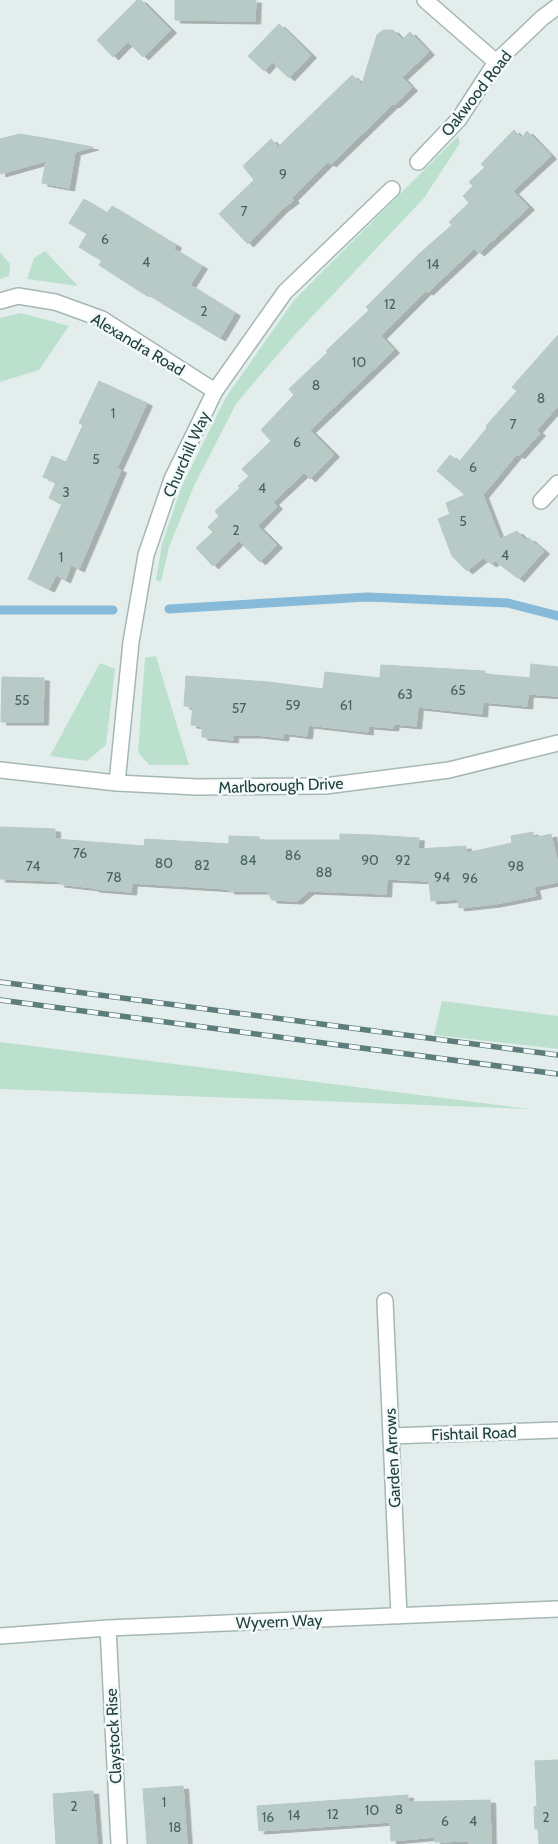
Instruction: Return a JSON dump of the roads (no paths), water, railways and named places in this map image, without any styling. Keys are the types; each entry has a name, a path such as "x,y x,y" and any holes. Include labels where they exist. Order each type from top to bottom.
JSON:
{"street":[{"path":"426,0 496,62"},
{"name":"Oakwood Road","path":"418,162 459,119 496,62 542,18 558,6"},
{"name":"Churchill Way","path":"117,782 131,642 146,555 172,479 215,391 285,292 392,189"},
{"name":"Alexandra Road","path":"0,301 18,296 55,302 102,319 215,391"},
{"path":"541,501 558,483"},
{"name":"Marlborough Drive","path":"0,770 42,776 197,788 325,786 449,770 558,743"},
{"name":"Garden Arrows","path":"385,1301 399,1616"},
{"name":"Fishtail Road","path":"391,1436 558,1430"},
{"name":"Wyvern Way","path":"0,1636 108,1628 558,1609"},
{"name":"Claystock Rise","path":"108,1628 118,1844"}],"waterway":[{"path":"169,609 367,597 508,603 558,616"},
{"path":"0,610 113,610"}],"railway":[{"path":"0,982 558,1055"},
{"path":"0,1000 558,1074"}]}
